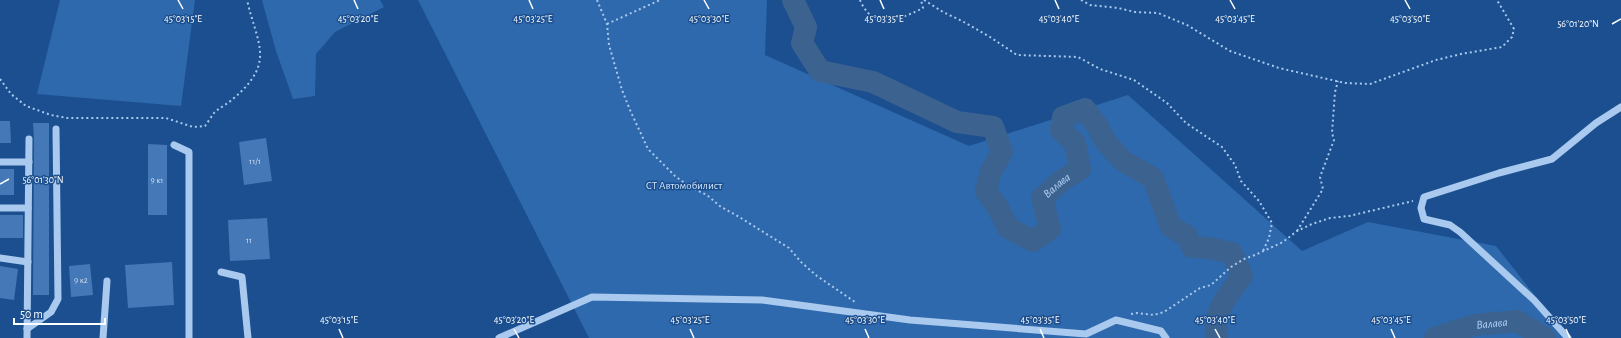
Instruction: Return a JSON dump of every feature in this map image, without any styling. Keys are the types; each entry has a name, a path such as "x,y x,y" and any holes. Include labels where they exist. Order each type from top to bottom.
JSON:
{"street":[{"path":"1568,338 1534,300 1460,232 1450,225 1424,219 1421,208 1424,197 1499,173 1552,159 1596,123 1621,107"},
{"path":"27,329 51,312 58,299 56,129"},
{"path":"27,338 29,139"},
{"path":"174,145 189,152 189,338"},
{"path":"0,162 29,162"},
{"path":"0,208 28,208"},
{"path":"0,258 28,262"},
{"path":"221,272 242,277 248,338"},
{"path":"103,338 107,281"},
{"path":"499,338 592,297 762,300 910,320 1086,334 1116,320 1161,331 1166,338"}],"path":[{"path":"0,79 11,94 26,106 50,115 67,118 166,118 193,127 204,126 214,113 234,98 253,79 260,63 260,46 247,0"},
{"path":"597,0 607,24 609,45 622,90 648,149 675,176 690,187 707,195 721,207 736,214 789,248 801,262 817,276 854,302 861,304"},
{"path":"607,24 660,0"},
{"path":"860,0 872,18 885,22 923,8 921,0"},
{"path":"924,0 990,37 1017,55 1078,57 1100,69 1134,80 1167,103 1186,123 1222,147 1235,164 1241,181 1259,201 1272,223 1269,238 1263,251"},
{"path":"1080,0 1090,4 1136,12 1158,13 1187,25 1230,51 1279,68 1345,83 1370,84 1436,60 1502,47 1512,37 1514,29 1497,0"},
{"path":"1297,231 1316,198 1323,189 1320,177 1334,140 1332,132 1338,81"},
{"path":"1116,320 1122,316 1136,312 1154,316 1164,312 1200,288 1211,285 1231,267 1244,259 1283,242 1297,231 1312,224 1330,218 1349,216 1424,197"}],"green space":[{"path":"60,0 195,0 181,106 37,94"},
{"path":"262,0 380,0 384,7 335,32 316,54 315,96 293,99 276,51"},
{"name":"СТ Автомобилист","path":"418,0 767,0 765,55 969,146 1128,95 1302,251 1368,222 1496,246 1568,338 589,338"}],"building":[{"path":"0,121 10,121 11,143 0,143"},
{"path":"33,123 49,123 49,295 33,295"},
{"path":"266,138 272,181 244,185 239,142"},
{"path":"148,144 167,145 167,215 148,215"},
{"path":"0,169 14,169 14,195 0,195"},
{"path":"0,215 23,215 23,238 0,238"},
{"path":"267,218 270,259 230,261 228,220"},
{"path":"172,262 174,305 128,308 125,265"},
{"path":"90,264 93,295 71,297 69,266"},
{"path":"0,266 18,269 14,300 0,298"}],"waterway":[{"name":"Валава","path":"793,0 806,27 802,43 820,71 873,82 957,122 993,127 1002,152 991,171 986,191 998,208 1008,228 1033,241 1050,229 1042,198 1061,181 1080,169 1075,143 1061,130 1063,117 1085,109 1098,127 1105,141 1123,161 1153,178 1171,227 1187,236 1192,247 1209,248 1232,253 1242,276 1222,304 1217,320 1217,338"},
{"name":"Валава","path":"1435,338 1475,325 1517,321 1545,338"}]}
